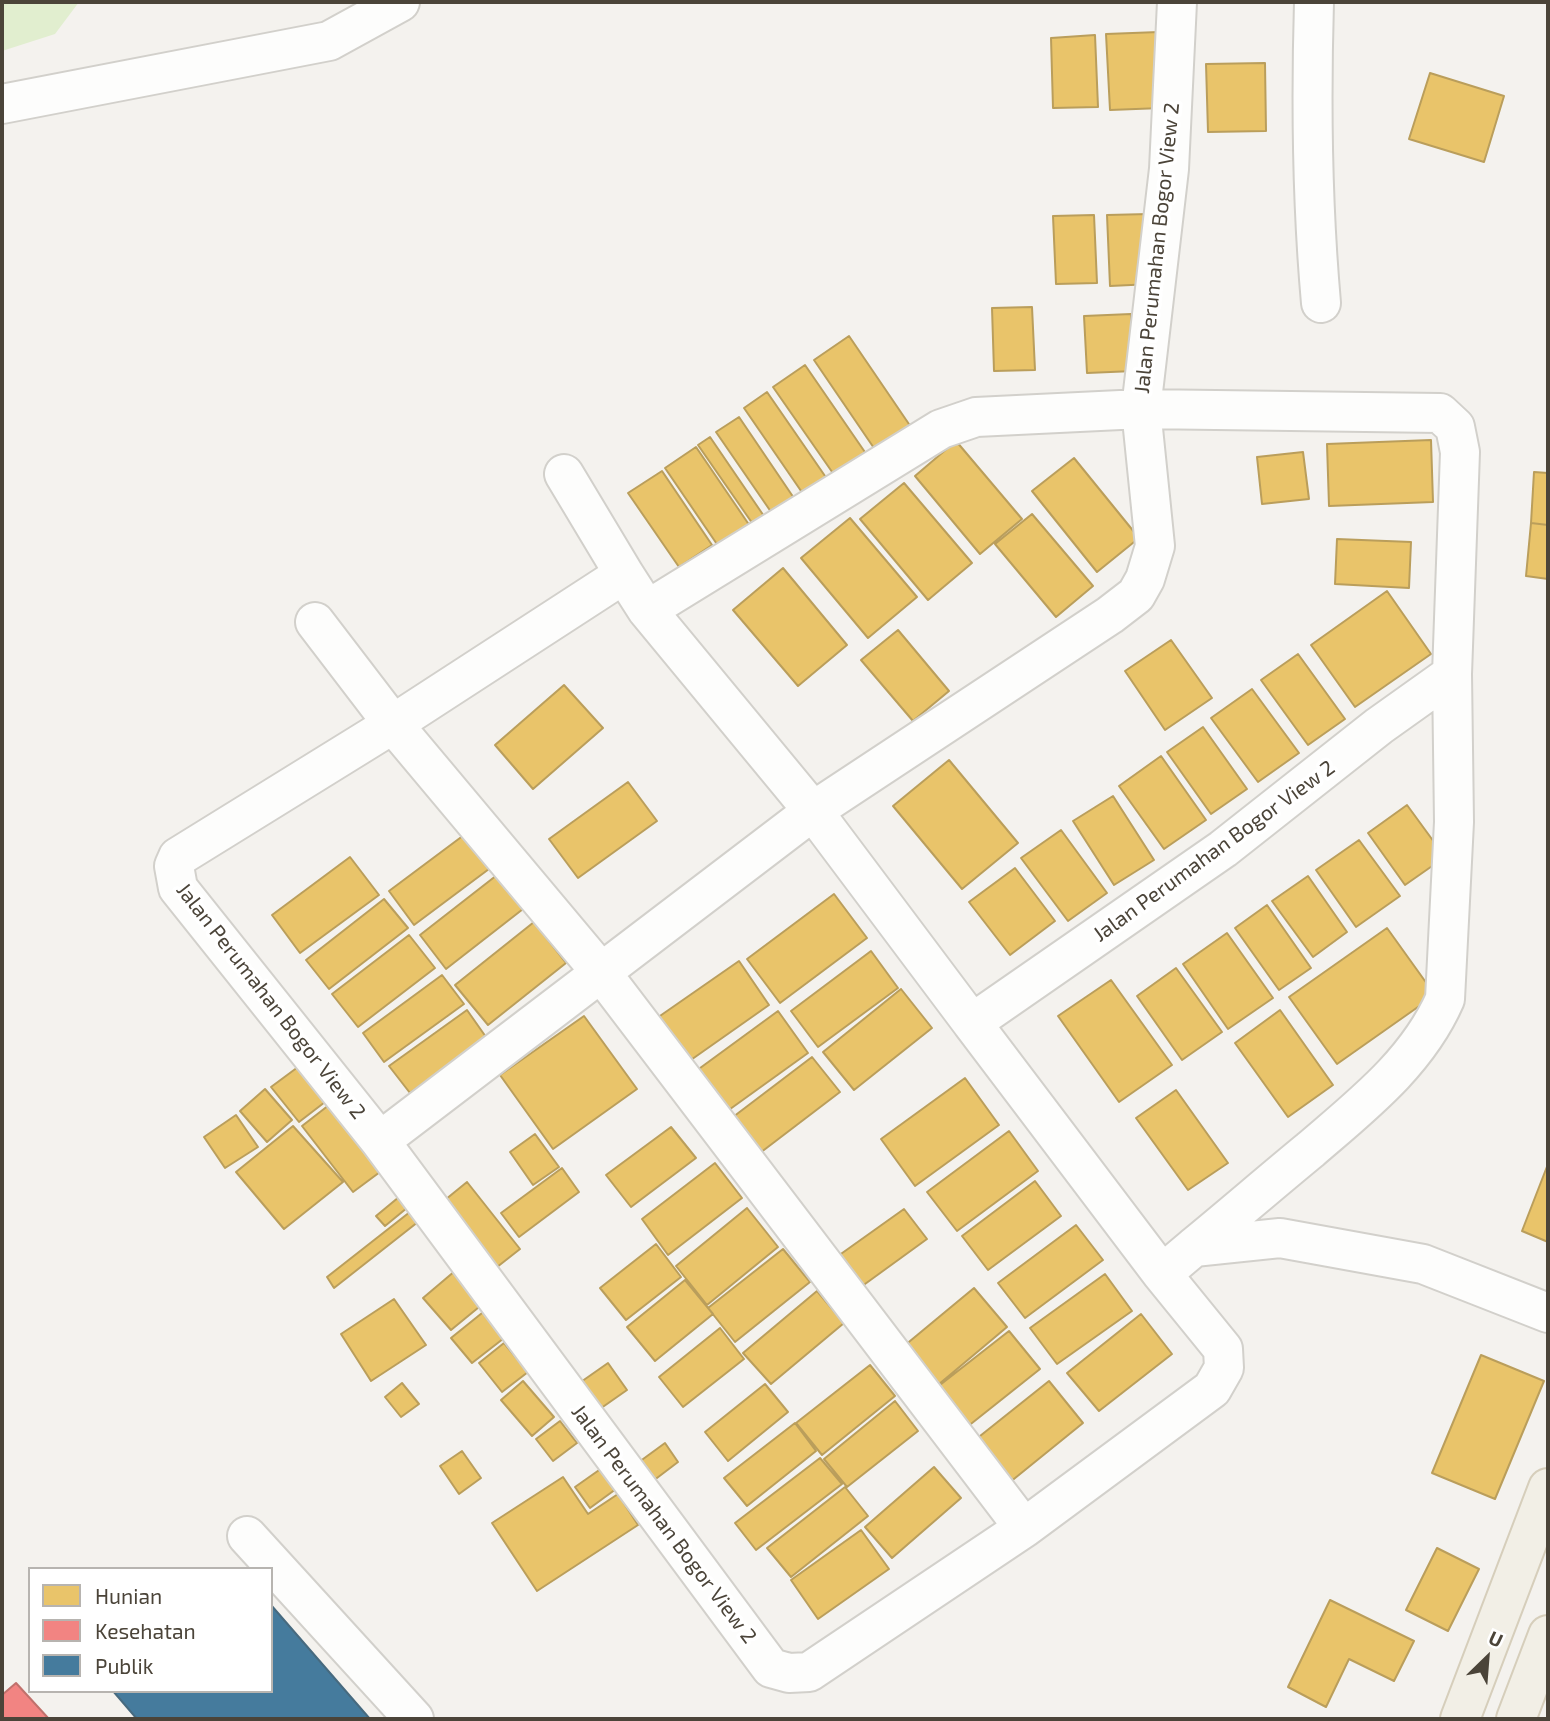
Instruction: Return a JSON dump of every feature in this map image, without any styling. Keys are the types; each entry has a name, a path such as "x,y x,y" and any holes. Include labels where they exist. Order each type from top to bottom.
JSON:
{"main road":[{"path":"1460,1719 1548,1488"},
{"path":"1516,1719 1548,1635"}],"street":[{"path":"2,104 329,41 400,2"},
{"name":"Jalan Perumahan Bogor View 2","path":"380,1141 813,811 1110,615 1136,595 1145,579 1155,545 1141,409 1169,169 1177,2"},
{"path":"1314,2 1313,170 1321,303"},
{"name":"Jalan Perumahan Bogor View 2","path":"647,610 941,429 976,417 1141,409 1440,413 1455,427 1460,452 1452,674 1453,836 1445,999 1435,1021 1406,1061 1371,1097 1162,1274"},
{"path":"564,474 624,574"},
{"name":"Jalan Perumahan Bogor View 2","path":"624,574 647,610 813,811 1162,1274 1223,1349 1224,1368 1212,1389 1024,1528 809,1672 789,1673 771,1668 380,1141 178,888 174,866 178,857 393,724 624,574"},
{"path":"315,622 393,724 600,971 1024,1528"},
{"name":"Jalan Perumahan Bogor View 2","path":"972,1023 1223,849 1380,726 1452,674"},
{"path":"1194,1247 1280,1238 1423,1264 1532,1306"},
{"path":"247,1536 414,1719"}],"green space":[{"path":"2,2 79,2 55,34 2,51"}],"building: Hunian":[{"path":"1159,32 1162,108 1110,110 1106,34"},
{"path":"1095,35 1098,107 1053,108 1051,38"},
{"path":"1265,63 1266,131 1208,132 1206,64"},
{"path":"1430,73 1504,96 1484,162 1409,139"},
{"path":"1149,214 1152,284 1110,286 1107,215"},
{"path":"1094,215 1097,283 1056,284 1053,216"},
{"path":"1032,307 1035,370 994,371 992,308"},
{"path":"1131,314 1134,371 1087,373 1084,316"},
{"path":"849,336 913,430 878,454 814,360"},
{"path":"805,365 869,458 837,479 773,387"},
{"path":"767,392 834,489 810,504 744,408"},
{"path":"739,417 800,507 778,522 716,432"},
{"path":"710,437 768,522 757,530 698,445"},
{"path":"1431,440 1433,502 1329,506 1327,444"},
{"path":"956,441 1022,519 980,554 915,476"},
{"path":"696,447 754,532 723,553 665,468"},
{"path":"1303,452 1309,499 1262,504 1257,457"},
{"path":"1074,458 1139,538 1097,572 1032,491"},
{"path":"662,471 712,545 679,567 628,493"},
{"path":"1534,472 1548,473 1548,525 1531,523"},
{"path":"904,483 972,563 928,600 860,519"},
{"path":"1032,514 1093,586 1056,617 995,544"},
{"path":"850,518 917,597 868,638 801,558"},
{"path":"1531,523 1548,525 1548,579 1526,576"},
{"path":"1337,539 1411,542 1409,588 1335,584"},
{"path":"783,568 847,645 798,686 733,610"},
{"path":"1387,591 1431,654 1355,707 1311,645"},
{"path":"898,630 949,691 913,721 861,660"},
{"path":"1171,640 1212,698 1165,730 1125,671"},
{"path":"1298,654 1345,719 1308,745 1261,680"},
{"path":"564,685 603,728 533,789 495,745"},
{"path":"1252,689 1299,753 1258,782 1211,718"},
{"path":"1203,727 1247,789 1211,814 1167,752"},
{"path":"1161,756 1206,820 1164,849 1119,786"},
{"path":"949,760 1018,843 962,889 893,806"},
{"path":"628,782 657,821 578,878 549,839"},
{"path":"1113,796 1154,860 1114,885 1073,821"},
{"path":"1407,805 1445,857 1405,885 1368,833"},
{"path":"472,829 497,863 414,925 389,891"},
{"path":"1061,830 1107,893 1068,921 1021,858"},
{"path":"1359,840 1400,896 1356,927 1316,870"},
{"path":"350,857 379,895 300,953 272,915"},
{"path":"506,868 532,902 446,969 420,935"},
{"path":"1015,868 1055,921 1010,955 969,902"},
{"path":"1308,876 1347,932 1313,957 1272,901"},
{"path":"834,894 867,938 780,1003 747,959"},
{"path":"384,899 408,928 329,989 306,960"},
{"path":"1267,905 1311,968 1279,990 1235,928"},
{"path":"534,922 566,963 488,1025 455,985"},
{"path":"1387,928 1435,995 1337,1064 1289,997"},
{"path":"1227,933 1273,998 1228,1029 1183,964"},
{"path":"409,935 435,968 358,1027 332,994"},
{"path":"871,951 898,988 818,1047 791,1011"},
{"path":"739,961 769,1005 688,1062 657,1018"},
{"path":"1176,968 1222,1032 1182,1060 1137,996"},
{"path":"442,975 464,1004 384,1062 363,1033"},
{"path":"1111,980 1172,1065 1119,1102 1058,1016"},
{"path":"901,989 932,1028 854,1090 823,1052"},
{"path":"467,1010 486,1037 410,1093 389,1066"},
{"path":"1280,1010 1333,1085 1288,1117 1235,1043"},
{"path":"778,1011 808,1053 726,1112 696,1071"},
{"path":"584,1016 637,1089 553,1149 500,1075"},
{"path":"812,1057 840,1092 760,1153 733,1117"},
{"path":"298,1067 325,1102 299,1122 271,1087"},
{"path":"965,1078 999,1125 915,1186 881,1139"},
{"path":"265,1089 292,1120 267,1142 240,1111"},
{"path":"1176,1090 1228,1163 1188,1190 1136,1118"},
{"path":"329,1105 380,1172 353,1192 302,1126"},
{"path":"236,1115 258,1147 225,1168 204,1137"},
{"path":"293,1126 343,1182 284,1229 236,1172"},
{"path":"671,1127 696,1158 631,1207 606,1175"},
{"path":"1009,1131 1038,1171 957,1231 927,1192"},
{"path":"535,1134 559,1167 533,1185 510,1152"},
{"path":"715,1163 742,1198 668,1255 642,1219"},
{"path":"1548,1164 1548,1242 1522,1231"},
{"path":"562,1168 579,1192 519,1237 501,1213"},
{"path":"1035,1181 1061,1216 988,1270 962,1236"},
{"path":"467,1182 520,1249 492,1271 440,1204"},
{"path":"405,1192 413,1203 385,1226 376,1216"},
{"path":"415,1208 423,1218 334,1288 327,1277"},
{"path":"747,1208 778,1247 707,1305 676,1266"},
{"path":"904,1209 927,1239 854,1292 831,1261"},
{"path":"1076,1225 1103,1260 1025,1318 998,1283"},
{"path":"656,1244 681,1277 626,1320 600,1288"},
{"path":"783,1249 810,1282 735,1342 708,1308"},
{"path":"462,1265 490,1298 451,1330 423,1298"},
{"path":"1105,1274 1132,1311 1057,1364 1030,1328"},
{"path":"685,1280 713,1314 655,1361 627,1327"},
{"path":"974,1288 1007,1327 932,1390 898,1351"},
{"path":"817,1291 844,1323 771,1384 743,1353"},
{"path":"394,1299 426,1345 371,1381 341,1334"},
{"path":"487,1309 508,1335 472,1363 451,1338"},
{"path":"1141,1314 1172,1354 1099,1411 1067,1373"},
{"path":"720,1328 744,1359 683,1407 659,1377"},
{"path":"1009,1331 1040,1369 962,1431 931,1392"},
{"path":"504,1343 528,1372 502,1392 479,1363"},
{"path":"1481,1355 1544,1381 1495,1499 1432,1473"},
{"path":"608,1363 627,1390 597,1411 578,1384"},
{"path":"870,1365 895,1396 822,1455 796,1423"},
{"path":"523,1381 554,1417 532,1436 501,1400"},
{"path":"1049,1381 1083,1423 1004,1487 970,1444"},
{"path":"402,1383 419,1404 401,1417 385,1397"},
{"path":"765,1384 788,1412 728,1461 705,1432"},
{"path":"895,1401 918,1431 847,1487 824,1459"},
{"path":"560,1421 577,1443 553,1461 536,1439"},
{"path":"795,1423 816,1451 747,1506 724,1478"},
{"path":"665,1443 678,1462 653,1481 639,1462"},
{"path":"462,1451 481,1478 459,1494 440,1466"},
{"path":"820,1458 842,1484 756,1550 735,1523"},
{"path":"934,1467 961,1498 892,1558 865,1527"},
{"path":"602,1468 616,1489 590,1508 575,1487"},
{"path":"563,1477 588,1514 618,1494 638,1525 537,1591 492,1523"},
{"path":"845,1487 868,1516 791,1577 767,1548"},
{"path":"861,1530 889,1569 818,1619 791,1580"},
{"path":"1437,1548 1479,1569 1448,1631 1406,1610"},
{"path":"1330,1600 1414,1641 1394,1681 1349,1659 1326,1707 1288,1687"}],"building: Kesehatan":[{"path":"16,1683 49,1719 2,1719 2,1695"}],"building: Publik":[{"path":"273,1607 370,1719 137,1719 115,1693 273,1693"}]}
